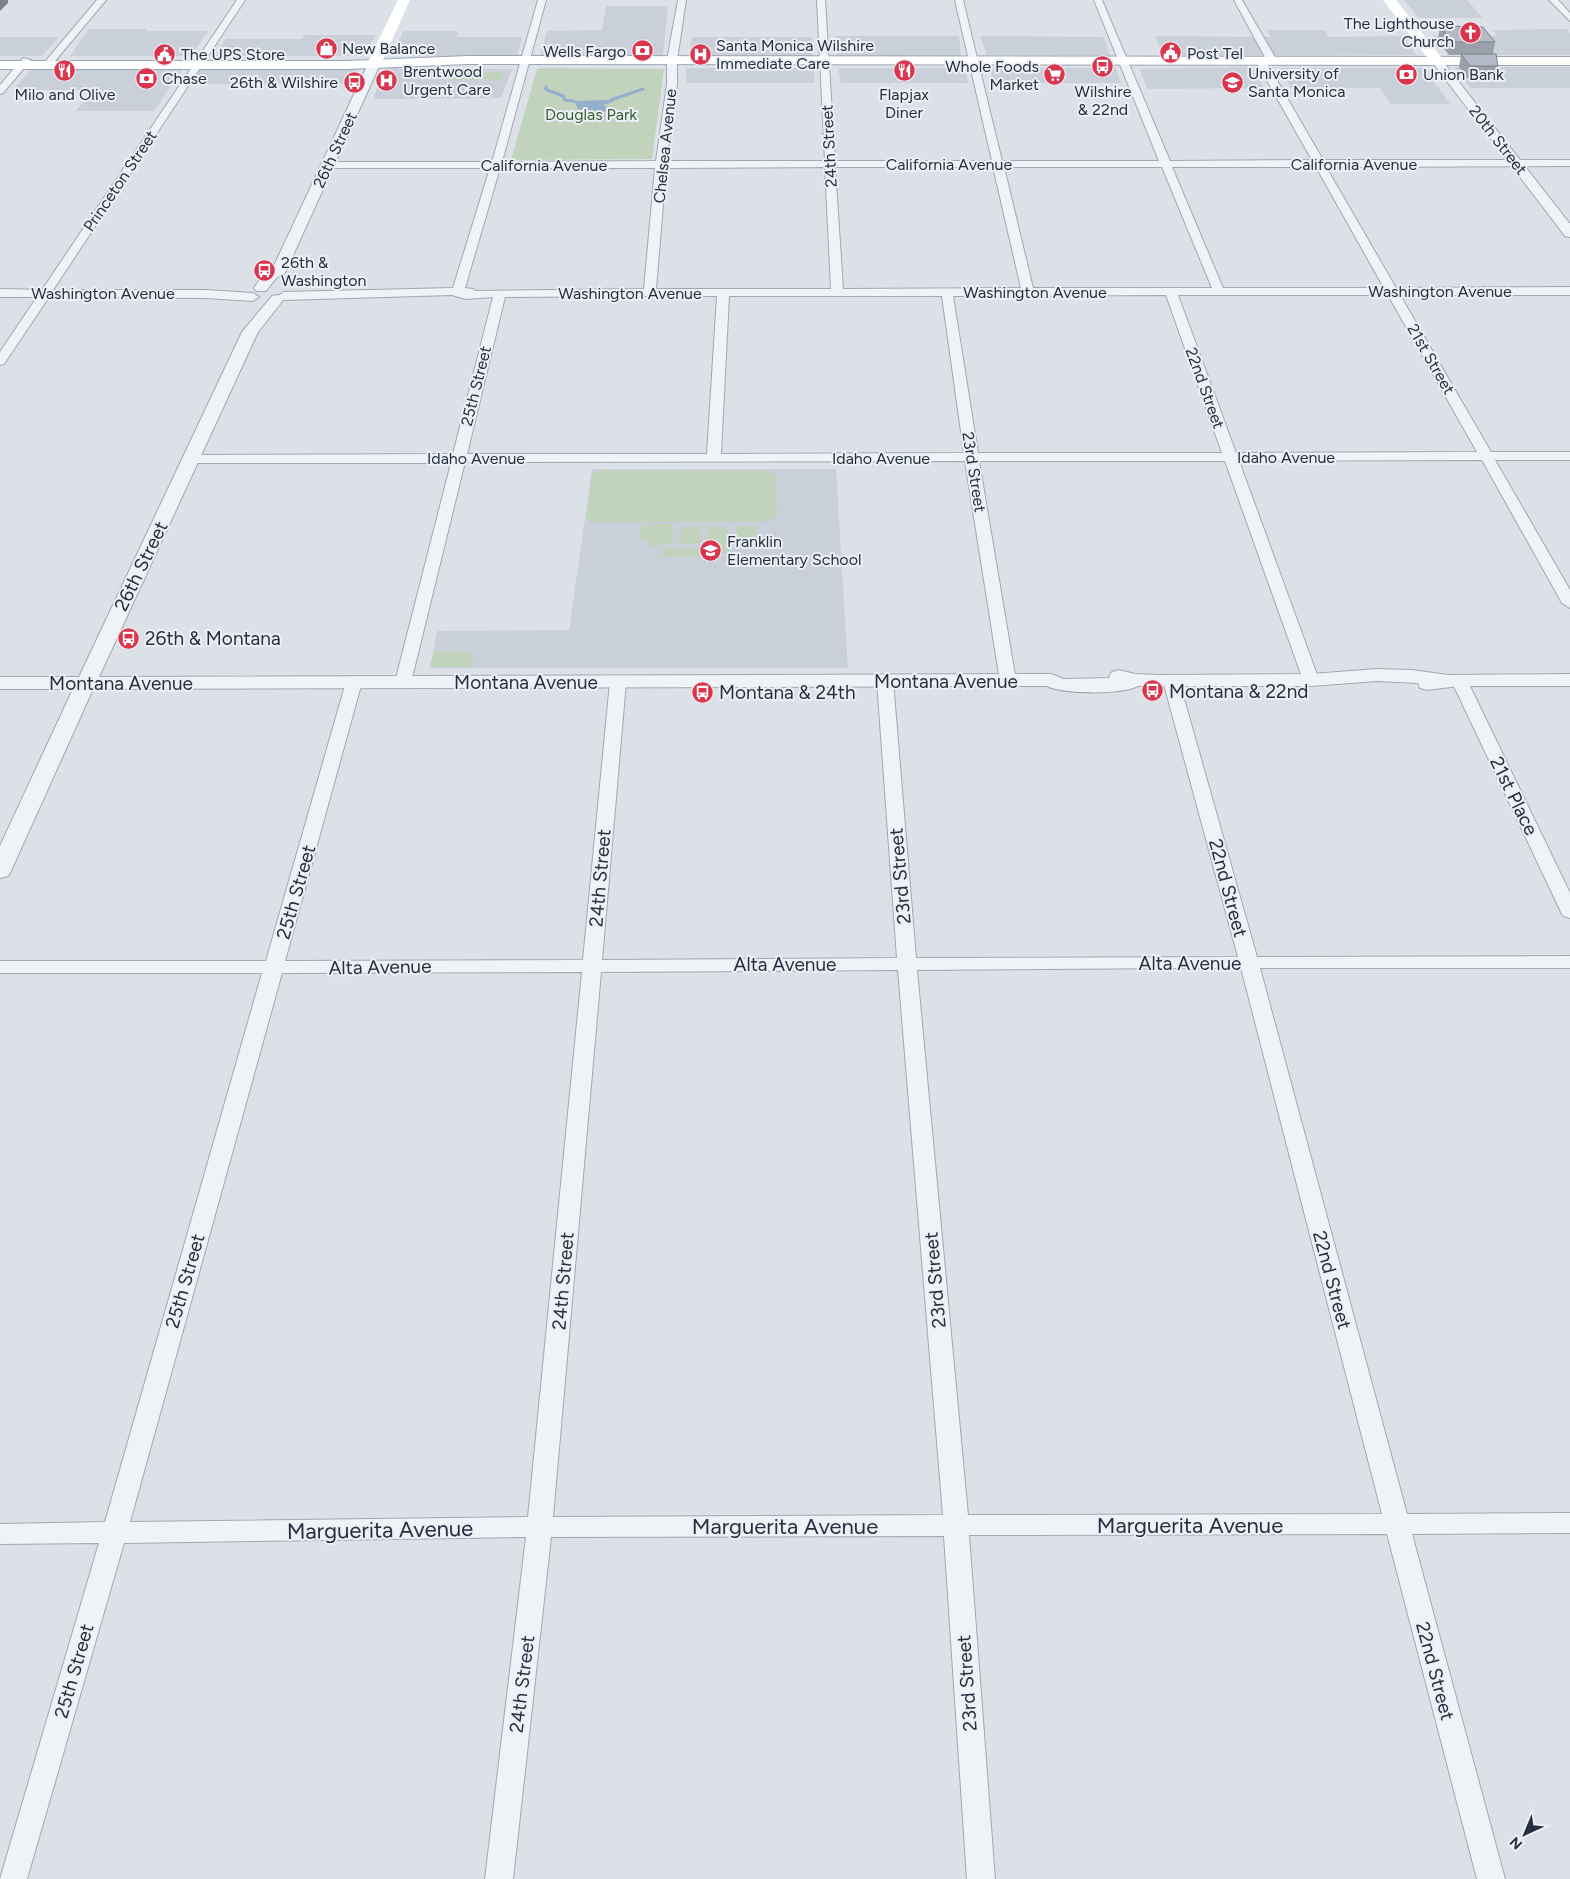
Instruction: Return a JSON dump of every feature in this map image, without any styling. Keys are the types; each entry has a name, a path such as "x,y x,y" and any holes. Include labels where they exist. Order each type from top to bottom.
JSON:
{"main road":[{"name":"26th Street","path":"375,62 404,0"},
{"name":"20th Street","path":"1389,0 1437,61"},
{"path":"0,60 24,63"},
{"path":"1272,61 1334,63 1349,61"},
{"path":"0,65 48,62 347,64 375,62 1570,61"}],"street":[{"path":"48,62 102,0"},
{"name":"Princeton Street","path":"0,361 241,0"},
{"path":"457,293 496,165 542,0"},
{"name":"Chelsea Avenue","path":"650,293 663,135 672,84 672,62 682,0"},
{"name":"24th Street","path":"821,0 837,293"},
{"path":"959,0 1028,292"},
{"path":"1098,0 1219,292"},
{"name":"21st Street","path":"1238,0 1272,61 1320,164 1570,603"},
{"path":"1553,0 1570,18"},
{"name":"20th Street","path":"1437,61 1570,233"},
{"name":"26th Street","path":"257,298 267,312 281,289 328,165 375,62"},
{"path":"0,90 24,63"},
{"name":"California Avenue","path":"328,165 1570,163"},
{"path":"257,298 281,289"},
{"name":"Washington Avenue","path":"281,289 330,294 457,293 466,295 500,293 723,292 1570,291"},
{"path":"714,458 723,292"},
{"name":"23rd Street","path":"948,292 971,457 1008,680"},
{"name":"22nd Street","path":"1170,292 1311,680"},
{"name":"Washington Avenue","path":"0,293 206,294 257,298"},
{"name":"25th Street","path":"403,682 500,293"},
{"name":"26th Street","path":"0,871 119,610 192,459 250,332 257,298"},
{"name":"Idaho Avenue","path":"192,459 1570,456"},
{"name":"Montana Avenue","path":"0,683 1051,680 1062,685 1127,684 1134,680 1311,680 1332,684 1428,684 1451,680 1570,680"},
{"name":"22nd Street","path":"1171,680 1249,963 1395,1524 1491,1879"},
{"name":"21st Place","path":"1451,680 1570,912"},
{"name":"23rd Street","path":"884,681 956,1525 981,1879"},
{"name":"25th Street","path":"13,1879 114,1534 354,682"},
{"name":"24th Street","path":"500,1879 540,1527 618,682"},
{"name":"Alta Avenue","path":"0,967 274,968 592,964 1570,962"},
{"name":"Marguerita Avenue","path":"0,1534 540,1527 1570,1524"}],"shaded area":[{"path":"1404,0 1467,0 1483,18 1419,18"},
{"path":"606,6 668,6 663,56 540,56 547,31 602,30"},
{"path":"89,29 208,31 191,56 70,56"},
{"path":"1566,29 1570,33 1570,55 1448,55 1433,36 1497,36 1492,30"},
{"path":"1267,30 1324,30 1328,37 1404,36 1416,55 1163,55 1155,36 1270,37"},
{"path":"403,31 458,31 456,37 522,37 517,56 393,56"},
{"path":"304,35 376,35 365,54 359,56 216,56 225,39 302,39"},
{"path":"835,36 959,36 961,56 837,56"},
{"path":"980,36 1104,37 1110,55 987,55"},
{"path":"0,37 59,37 42,56 0,56"},
{"path":"692,37 812,37 813,56 689,56"},
{"path":"201,67 360,67 352,84 189,84"},
{"path":"1253,67 1264,88 1147,89 1140,69"},
{"path":"1454,67 1570,67 1570,88 1471,88"},
{"path":"32,68 182,69 154,111 76,111 93,90 13,90"},
{"path":"385,68 512,69 501,98 373,99"},
{"path":"686,68 814,68 814,83 686,83"},
{"path":"838,68 960,68 966,70 968,83 841,83"},
{"name":"Whole Foods Market","path":"990,68 1116,68 1121,83 993,83"},
{"path":"1280,68 1424,68 1450,104 1390,104 1380,88 1291,88"},
{"name":"Franklin Elementary School","path":"592,469 836,469 848,668 430,668 437,631 569,630"}],"green space":[{"name":"Douglas Park","path":"537,69 664,69 652,159 511,160"},
{"path":"452,72 504,72 501,80 449,80"},
{"path":"602,470 767,471 776,475 777,515 769,521 759,522 591,522 586,517 592,477 594,473"},
{"path":"642,524 672,524 674,539 668,544 653,547 640,538"},
{"path":"736,526 757,526 757,543 735,543"},
{"path":"681,527 701,527 700,543 680,544"},
{"path":"707,527 728,527 728,553 705,553"},
{"path":"663,548 700,548 699,557 662,558"},
{"path":"434,651 458,651 474,654 472,667 430,667"}],"water":[{"path":"608,100 613,102 603,105 608,107 605,109 607,111 591,115 582,113 584,110 578,109 574,101"}],"building":[{"path":"1440,26 1483,27 1495,42 1452,42"},
{"path":"1461,54 1496,54 1498,66 1470,66"}],"waterway":[{"path":"546,87 545,89 563,96 565,100 574,101"},
{"path":"611,100 643,89"}],"place":[{"name":"The Lighthouse Church","path":"1470,32"},
{"name":"New Balance","path":"326,48"},
{"name":"Wells Fargo","path":"642,51"},
{"name":"Post Tel","path":"1171,53"},
{"name":"The UPS Store","path":"165,54"},
{"name":"Santa Monica Wilshire Immediate Care","path":"700,54"},
{"name":"Wilshire & 22nd","path":"1103,67"},
{"name":"Milo and Olive","path":"65,70"},
{"name":"Flapjax Diner","path":"904,70"},
{"name":"Union Bank","path":"1407,74"},
{"name":"Whole Foods Market","path":"1055,75"},
{"name":"Chase","path":"146,78"},
{"name":"Brentwood Urgent Care","path":"387,80"},
{"name":"26th & Wilshire","path":"354,82"},
{"name":"University of Santa Monica","path":"1232,82"},
{"name":"26th & Washington","path":"265,271"},
{"name":"Franklin Elementary School","path":"711,550"},
{"name":"26th & Montana","path":"129,638"},
{"name":"Montana & 22nd","path":"1153,691"},
{"name":"Montana & 24th","path":"703,692"}]}
